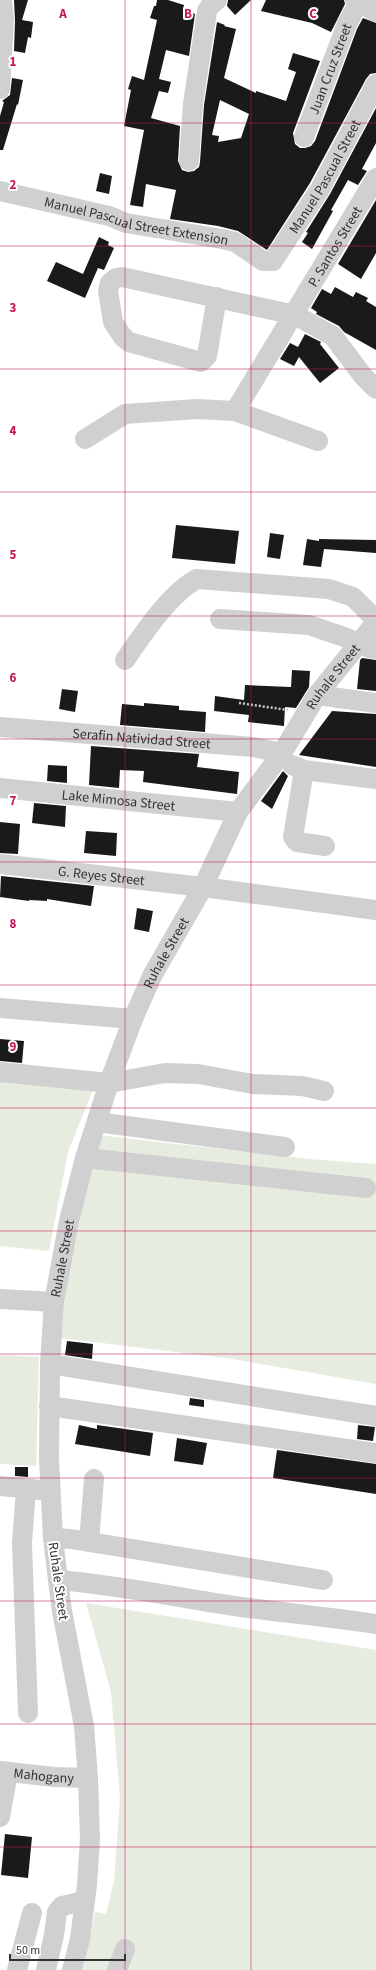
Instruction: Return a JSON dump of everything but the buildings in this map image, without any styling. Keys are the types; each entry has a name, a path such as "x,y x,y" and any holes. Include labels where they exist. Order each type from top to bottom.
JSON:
{"street":[{"path":"0,89 4,20 2,0"},
{"path":"189,161 193,104 207,11 217,0"},
{"path":"358,1 376,12"},
{"name":"Juan Cruz Street","path":"304,137 346,24 358,1"},
{"name":"Manuel Pascual Street","path":"268,262 273,261 277,256 320,189 376,85"},
{"name":"P. Santos Street","path":"235,411 295,315 376,178"},
{"name":"Manuel Pascual Street Extension","path":"0,191 109,216 126,223 235,242 263,261 268,262"},
{"path":"216,297 207,356 201,362 129,342 123,337 112,322 108,291 110,283 116,278 122,277 216,297 295,315 333,336 363,376 376,389"},
{"path":"85,440 125,414 197,409 235,411 318,441"},
{"path":"125,660 146,630 186,584 197,579 329,589 353,597 376,621"},
{"path":"220,619 309,625 330,631 367,646"},
{"name":"Ruhale Street","path":"72,1970 80,1938 87,1885 90,1839 88,1778 84,1726 62,1611 53,1538 50,1489 49,1406 54,1302 68,1221 85,1158 109,1083 133,1019 152,976 204,887 238,812 279,756 317,695 367,646 376,621"},
{"path":"317,695 376,703"},
{"name":"Serafin Natividad Street","path":"0,727 253,747 279,756 304,770 376,779"},
{"path":"304,770 293,837 297,842 325,846"},
{"name":"Lake Mimosa Street","path":"0,788 238,812"},
{"name":"G. Reyes Street","path":"0,864 204,887 376,910"},
{"path":"0,1008 133,1019"},
{"path":"0,1072 109,1083 166,1073 198,1074 253,1084 302,1086 324,1091"},
{"path":"97,1122 285,1146"},
{"path":"85,1158 366,1188"},
{"path":"0,1299 54,1302"},
{"path":"50,1364 376,1416"},
{"path":"49,1406 376,1453"},
{"path":"89,1542 94,1479"},
{"path":"0,1486 50,1489"},
{"path":"26,1488 22,1543 28,1713"},
{"path":"53,1538 71,1538 323,1580"},
{"path":"58,1580 150,1592 242,1607 325,1616 376,1624"},
{"path":"0,1817 4,1772"},
{"name":"Mahogany","path":"4,1772 54,1777 88,1778"},
{"path":"46,1970 54,1935 57,1912 62,1906 84,1901"},
{"path":"16,1970 32,1913"},
{"path":"117,1970 125,1949"}],"path":[{"path":"239,703 306,712"}],"shaded area":[{"path":"0,1078 94,1087 68,1152 49,1251 0,1246"},
{"path":"98,1135 308,1159 376,1164 376,1384 233,1359 61,1338 70,1243"},
{"path":"0,1355 39,1357 36,1466 0,1464"},
{"path":"86,1603 376,1650 376,1970 83,1970 95,1912 106,1914 114,1881 120,1798 111,1692"}]}
